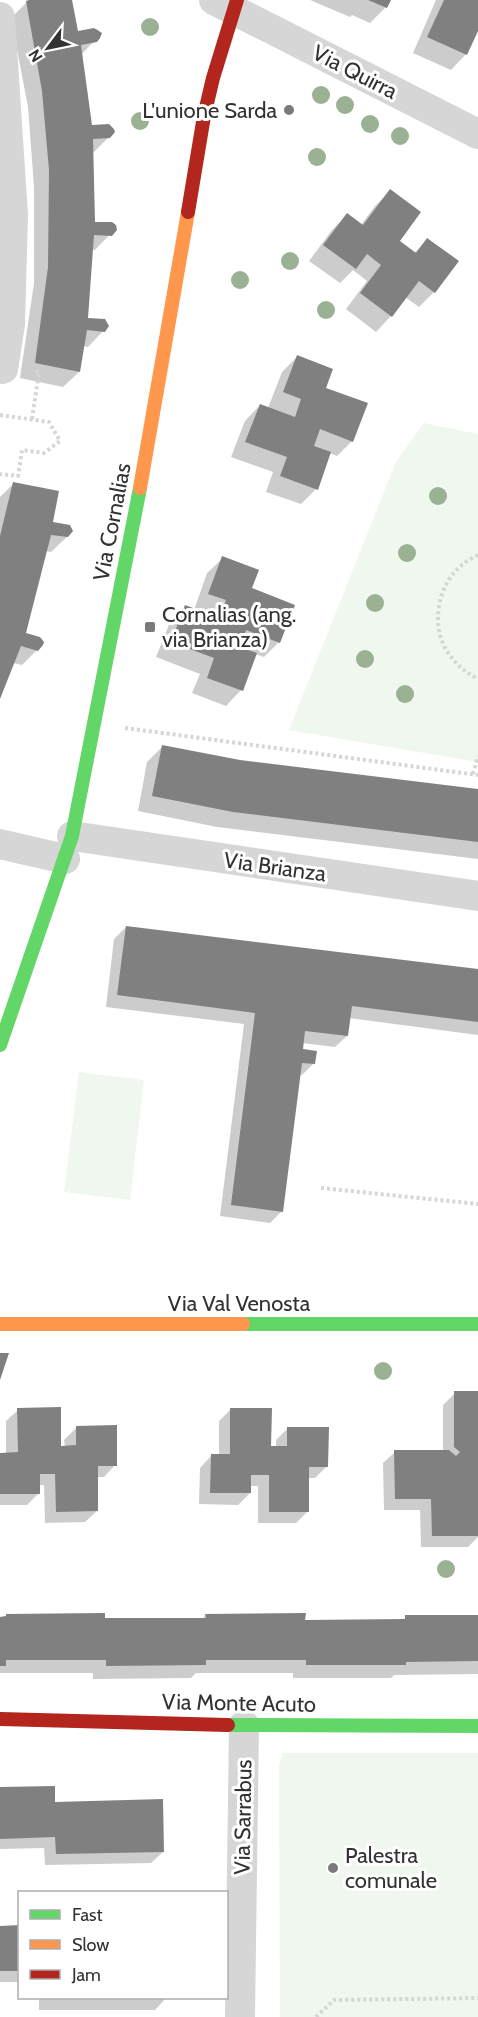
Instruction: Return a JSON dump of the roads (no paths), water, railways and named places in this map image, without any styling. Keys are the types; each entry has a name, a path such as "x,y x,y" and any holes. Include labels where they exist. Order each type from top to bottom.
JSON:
{"street":[{"name":"Via Quirra","path":"228,3 478,134"},
{"name":"Via Cornalias","path":"0,1045 69,848 146,458 204,116 228,3"},
{"path":"0,17 13,214 10,324 3,369"},
{"name":"Via Brianza","path":"0,844 69,848 478,896"},
{"name":"Via Val Venosta","path":"0,1324 478,1324"},
{"name":"Via Monte Acuto","path":"0,1719 244,1725 478,1726"},
{"name":"Via Sarrabus","path":"240,2017 244,1725"}],"place":[{"name":"L'unione Sarda","path":"289,110"},
{"name":"Cornalias (ang. via Brianza)","path":"150,627"},
{"name":"Palestra comunale","path":"333,1868"}]}
